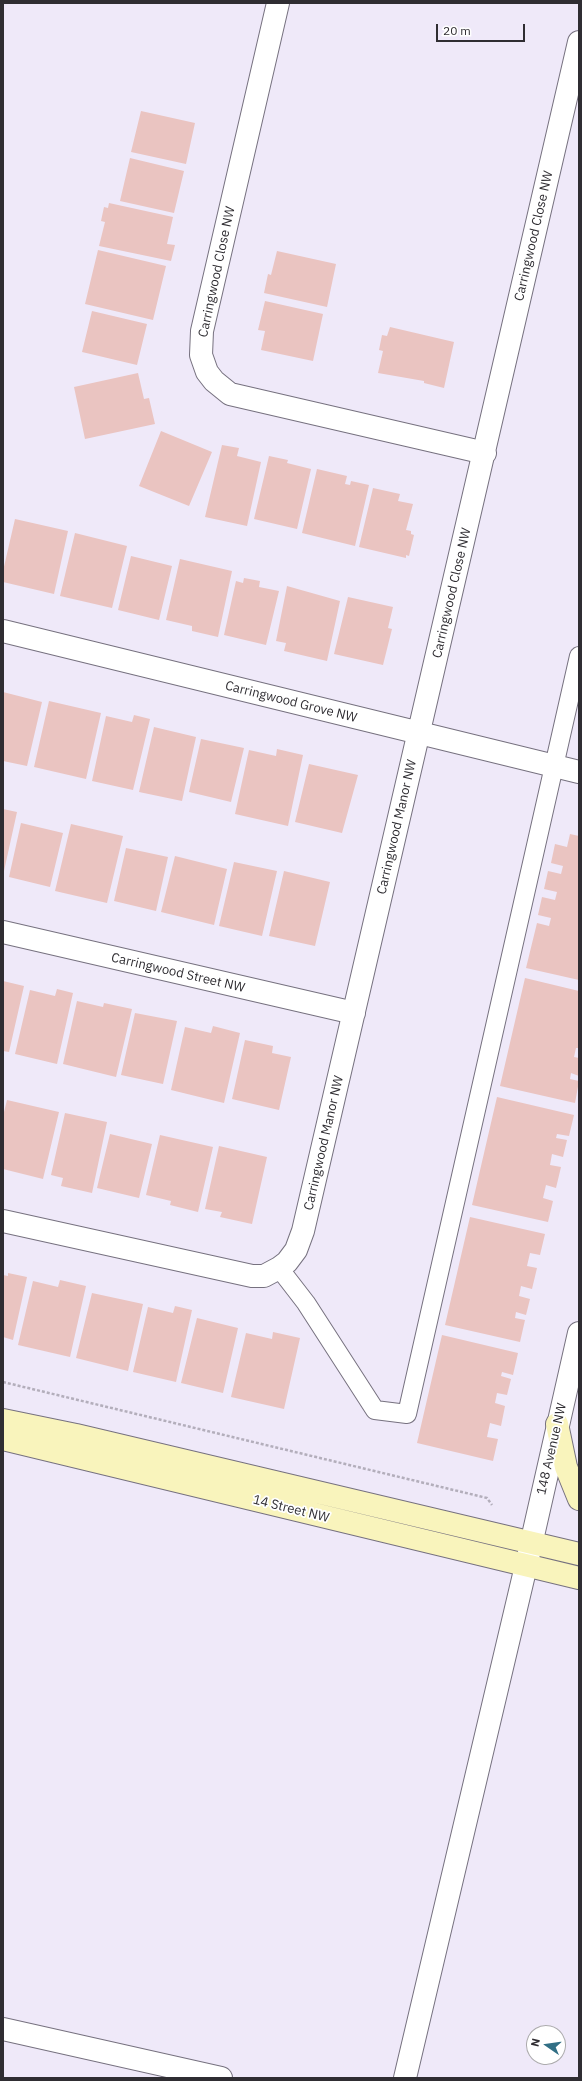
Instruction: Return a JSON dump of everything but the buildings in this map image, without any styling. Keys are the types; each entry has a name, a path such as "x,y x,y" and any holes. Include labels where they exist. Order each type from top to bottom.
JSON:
{"main road":[{"name":"14 Street NW","path":"3,1420 76,1435 579,1554"},
{"path":"558,1424 566,1467 576,1496 579,1499"},
{"name":"14 Street NW","path":"3,1439 579,1578"}],"street":[{"name":"Carringwood Close NW","path":"278,3 202,331 201,355 207,372 214,382 230,394 484,453"},
{"name":"Carringwood Close NW","path":"419,733 579,42"},
{"name":"Carringwood Grove NW","path":"3,631 579,772"},
{"name":"Carringwood Manor NW","path":"3,1221 238,1274 264,1276 287,1262 296,1250 303,1232 419,733"},
{"name":"Carringwood Street NW","path":"3,932 354,1013"},
{"name":"148 Avenue NW","path":"405,2078 526,1566 530,1543 579,1333"},
{"path":"3,2029 221,2078"}],"lane":[{"path":"279,1268 306,1304 375,1410 407,1414 579,656"}],"path":[{"path":"3,1382 487,1498 495,1509"}]}
